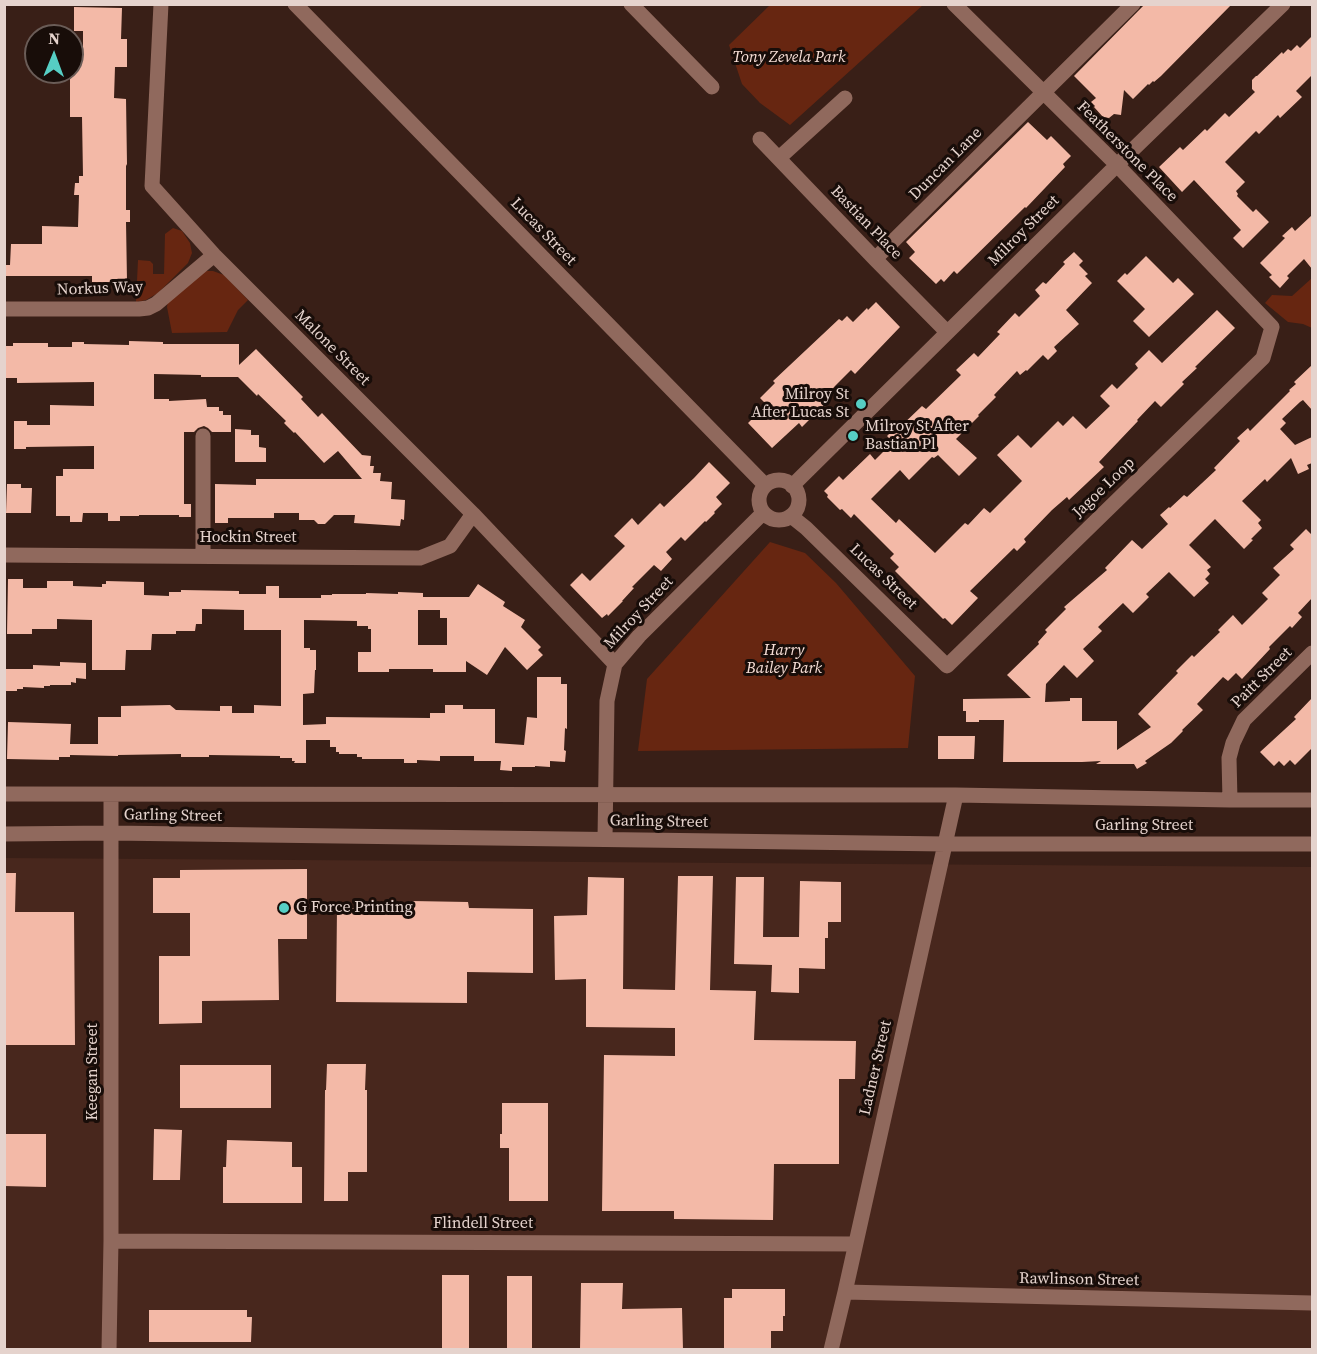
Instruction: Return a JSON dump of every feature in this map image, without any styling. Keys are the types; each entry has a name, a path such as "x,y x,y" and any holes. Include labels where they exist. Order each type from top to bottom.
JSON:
{"street":[{"name":"Malone Street","path":"161,4 152,186 214,255 473,514 615,664"},
{"name":"Lucas Street","path":"295,4 765,485"},
{"path":"631,4 712,87"},
{"name":"Featherstone Place","path":"954,4 1117,165 1272,327"},
{"name":"Duncan Lane","path":"875,259 1133,4"},
{"name":"Milroy Street","path":"792,486 1283,4"},
{"path":"778,158 845,98"},
{"name":"Bastian Place","path":"760,139 947,332"},
{"name":"Norkus Way","path":"4,309 148,308 214,255"},
{"name":"Jagoe Loop","path":"947,666 1263,358 1272,327"},
{"path":"203,436 203,556"},
{"path":"776,481 787,482 792,486 799,501 798,507 791,516 773,520 763,513 759,499 765,485 776,481"},
{"name":"Milroy Street","path":"605,839 607,701 615,664 639,636 763,513"},
{"name":"Hockin Street","path":"4,555 420,558 450,546 473,514"},
{"name":"Lucas Street","path":"791,516 947,666"},
{"name":"Paitt Street","path":"1230,800 1229,758 1244,720 1312,653"},
{"name":"Garling Street","path":"4,794 956,795 1312,800"},
{"name":"Keegan Street","path":"109,1350 111,795"},
{"name":"Ladner Street","path":"831,1350 956,795"},
{"name":"Garling Street","path":"4,834 111,833 946,844 1312,844"},
{"name":"Flindell Street","path":"111,1241 855,1244"},
{"name":"Rawlinson Street","path":"845,1292 1312,1303"}],"shaded area":[{"path":"5,858 1312,867 1312,1349 5,1350"}],"green space":[{"name":"Tony Zevela Park","path":"770,5 923,5 790,125 760,103 742,84 729,45"},
{"path":"173,228 182,231 190,243 192,253 188,263 158,293 146,300 136,302 138,260 150,261 153,264 153,274 164,274 165,234"},
{"path":"207,271 224,275 248,300 238,310 227,332 172,333 168,301 201,273"},
{"path":"1312,278 1312,328 1288,322 1265,303 1272,295 1292,296"},
{"name":"Harry Bailey Park","path":"770,542 805,553 836,583 915,676 908,748 638,751 647,679"}],"building":[{"path":"1145,4 1232,4 1161,76 1148,84 1133,99 1124,90 1121,115 1103,117 1091,102 1096,98 1074,76"},
{"path":"74,7 122,8 121,39 127,39 127,67 115,67 114,98 126,99 126,210 130,210 130,222 126,222 127,281 124,282 92,282 92,276 4,276 4,265 10,265 11,244 42,244 42,226 78,227 79,195 74,195 75,183 79,183 79,176 83,176 82,117 70,117 70,84 84,84 84,24 74,24"},
{"path":"1312,36 1312,75 1296,91 1302,97 1280,118 1278,115 1259,134 1256,131 1225,162 1245,182 1236,191 1237,196 1253,212 1256,209 1269,222 1243,248 1233,238 1241,230 1194,180 1182,192 1159,167 1180,147 1183,150 1205,129 1207,131 1225,113 1229,117 1255,92 1252,89 1252,80 1256,76 1282,52 1283,54 1288,49 1291,51 1297,45 1300,48"},
{"path":"1028,122 1047,140 1051,136 1071,156 1063,164 1065,167 957,274 954,271 944,282 941,279 936,284 909,258 915,252 906,242"},
{"path":"1312,215 1312,269 1304,259 1287,276 1289,278 1280,288 1269,277 1272,275 1260,263 1285,238 1282,236 1292,227 1295,231"},
{"path":"1074,252 1083,261 1079,265 1088,274 1085,276 1092,283 1066,310 1079,324 1054,347 1057,351 1048,360 1043,355 1027,371 1020,375 1017,371 956,439 977,458 959,476 938,455 932,457 909,480 900,470 871,499 896,523 899,519 935,553 965,523 968,525 984,508 990,513 1022,481 997,455 1018,435 1031,448 1058,421 1063,426 1073,416 1086,429 1110,406 1100,396 1112,384 1117,389 1138,368 1135,364 1149,350 1162,363 1217,310 1235,328 1195,367 1197,368 1182,382 1184,384 1161,407 1155,401 1137,420 1099,462 1104,467 1069,500 1067,497 1052,510 1024,539 1026,542 1017,551 1014,548 970,591 978,598 952,625 945,618 943,619 895,571 899,567 890,558 894,554 854,514 851,518 842,509 840,510 824,491 839,476 843,480 870,454 875,460 893,442 887,436 896,427 898,429 922,406 926,409 961,375 956,370 974,353 978,357 1000,334 997,332 1015,313 1019,317 1040,296 1035,290 1043,282 1046,284"},
{"path":"1146,256 1173,283 1178,278 1194,294 1149,337 1133,321 1145,309 1117,281 1125,273 1127,275"},
{"path":"876,302 900,327 855,374 851,370 835,386 828,394 832,397 802,427 799,423 772,448 748,423 765,403 760,398 775,383 773,381 839,319 842,321 847,316 853,322"},
{"path":"129,341 163,342 163,344 239,344 239,365 256,349 303,397 301,399 318,417 322,413 362,455 371,456 370,466 374,466 373,473 381,473 380,481 392,482 391,499 405,500 404,520 401,519 400,526 354,523 355,515 334,515 325,524 318,524 314,520 299,520 299,513 274,513 274,518 228,518 228,523 215,523 215,484 256,485 256,479 362,479 338,451 324,463 284,423 286,421 238,377 201,377 201,375 154,374 154,399 169,399 169,401 206,399 207,407 219,407 223,415 231,415 231,432 212,432 204,426 194,432 184,432 184,504 191,504 191,517 139,515 120,516 120,521 108,521 108,513 83,513 82,522 70,522 70,516 56,516 56,476 63,476 63,469 94,469 94,446 14,449 14,421 27,421 27,425 50,425 50,405 94,406 94,382 17,383 17,378 4,378 4,346 13,346 13,343 48,343 48,347 72,347 72,342 129,345"},
{"path":"1312,365 1312,410 1303,400 1282,419 1286,423 1280,429 1295,445 1312,437 1312,463 1307,465 1309,469 1298,474 1291,458 1267,482 1265,479 1242,501 1261,520 1258,523 1262,528 1251,539 1253,540 1244,549 1215,519 1189,545 1211,567 1207,570 1210,574 1205,579 1209,583 1194,597 1169,572 1146,594 1149,597 1133,613 1123,603 1098,627 1102,631 1083,649 1094,661 1077,678 1064,665 1046,684 1045,702 1082,698 1082,721 1117,721 1117,750 1151,727 1138,714 1178,673 1176,671 1192,655 1194,657 1220,632 1218,630 1233,615 1242,625 1268,599 1262,593 1280,575 1273,568 1294,549 1290,545 1306,529 1312,535 1312,598 1298,613 1302,617 1269,647 1270,649 1242,679 1236,673 1228,681 1223,677 1197,704 1203,710 1171,743 1137,769 1134,764 1096,764 1101,761 1003,762 1004,720 966,722 963,699 1031,698 1007,675 1039,644 1038,642 1047,632 1045,630 1066,609 1064,607 1107,570 1105,568 1132,540 1142,549 1168,524 1160,515 1184,495 1187,497 1216,470 1214,468 1240,441 1237,438 1248,428 1250,431"},
{"path":"235,429 251,430 251,435 259,435 259,447 266,448 266,462 235,462"},
{"path":"709,462 730,483 716,497 722,504 685,541 681,537 666,552 672,559 661,571 654,565 632,587 634,588 623,601 608,616 607,614 602,618 570,585 582,573 590,581 625,546 614,536 632,518 638,525 660,503 664,507"},
{"path":"7,484 21,484 21,488 32,488 31,513 6,513"},
{"path":"8,579 23,579 23,588 47,588 47,581 73,581 73,586 102,587 106,581 144,582 144,595 169,596 169,592 181,592 181,590 266,594 266,586 279,586 279,598 321,598 321,595 332,594 398,594 398,592 423,593 423,597 469,597 478,584 505,602 503,606 525,620 521,627 541,647 538,650 543,655 527,670 505,647 487,675 466,661 466,672 389,669 389,672 358,672 358,652 371,652 371,629 368,629 368,626 357,626 357,621 304,620 304,648 316,650 316,670 314,693 303,694 303,725 326,724 326,717 430,718 430,713 445,713 445,705 463,705 463,709 495,709 495,743 524,745 527,717 537,718 537,677 561,677 561,684 567,684 565,762 550,761 550,767 512,767 512,771 500,770 501,761 474,761 474,756 440,756 440,761 417,760 417,763 404,763 404,759 362,759 362,757 357,757 357,754 339,754 336,752 336,747 330,747 330,740 306,740 306,763 294,763 292,758 280,758 280,756 181,757 181,754 70,755 70,757 59,757 59,760 7,759 8,722 71,724 70,744 98,744 98,717 121,717 121,706 170,705 176,710 220,711 220,706 232,706 232,713 254,713 254,705 281,706 281,630 244,630 244,610 202,609 202,624 196,624 195,631 152,634 151,650 126,650 125,670 92,670 92,620 57,619 57,629 32,629 32,634 7,634","holes":["418,610 440,610 440,618 447,618 447,645 418,645"]},
{"path":"60,662 86,663 86,679 76,678 76,683 71,682 71,685 50,685 44,688 23,687 17,691 6,691 6,669 33,669 33,665 60,666"},
{"path":"1312,698 1312,748 1295,765 1290,760 1284,766 1279,761 1274,766 1260,752 1296,719 1294,717"},
{"path":"938,736 975,736 974,759 938,759"},
{"path":"307,869 307,939 278,939 279,1000 202,1001 202,1023 159,1024 159,956 190,956 190,913 153,913 153,878 180,878 180,870"},
{"path":"4,873 16,873 15,912 74,912 75,1045 4,1045"},
{"path":"678,876 713,876 710,990 756,991 754,1040 856,1041 855,1079 839,1079 839,1164 774,1164 773,1220 674,1219 674,1211 602,1211 604,1055 675,1056 675,1028 586,1027 586,979 555,980 554,916 587,915 588,877 624,878 623,989 675,990"},
{"path":"736,877 764,877 763,937 799,937 800,881 841,882 841,922 828,922 828,938 825,938 825,969 799,968 799,993 771,992 772,965 734,964"},
{"path":"412,901 468,902 469,908 533,909 533,973 467,972 467,1003 336,1002 337,908 412,908"},
{"path":"327,1064 366,1064 367,1172 348,1172 348,1201 324,1201"},
{"path":"180,1065 271,1065 271,1108 180,1108"},
{"path":"502,1103 548,1103 548,1201 509,1201 509,1148 500,1148"},
{"path":"154,1129 182,1130 180,1180 153,1180"},
{"path":"4,1134 46,1134 46,1187 4,1186"},
{"path":"227,1140 292,1142 292,1167 302,1167 302,1203 223,1203 223,1167 226,1167"},
{"path":"442,1275 469,1275 469,1350 442,1350"},
{"path":"507,1276 532,1276 532,1350 507,1350"},
{"path":"581,1283 623,1283 622,1309 682,1308 683,1350 580,1350"},
{"path":"732,1289 785,1289 783,1331 771,1331 771,1350 724,1350 724,1298 732,1298"},
{"path":"149,1310 247,1310 247,1317 252,1317 251,1342 149,1342"}],"place":[{"name":"Milroy St After Lucas St","path":"861,404"},
{"name":"Milroy St After Bastian Pl","path":"853,436"},
{"name":"G Force Printing","path":"284,908"}]}
